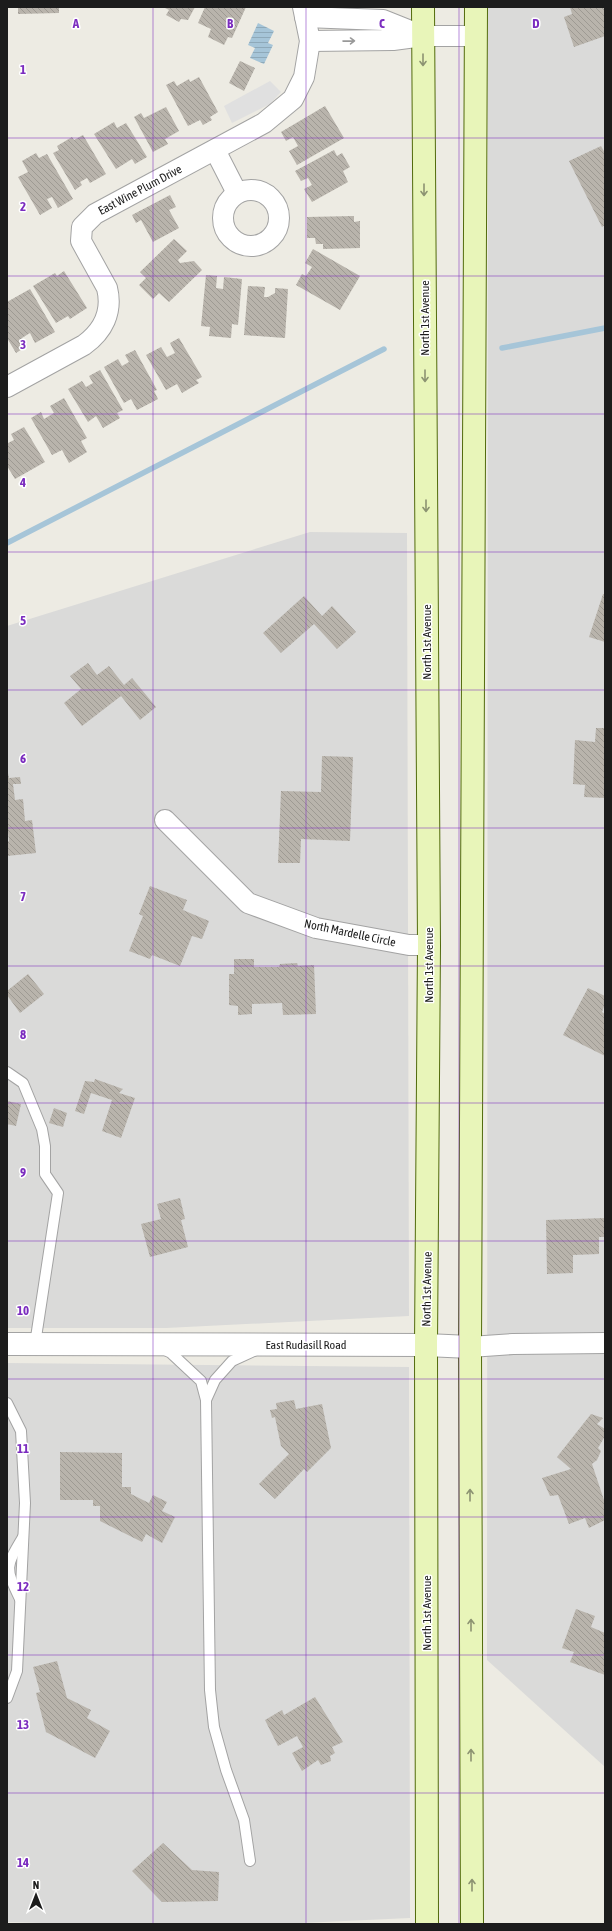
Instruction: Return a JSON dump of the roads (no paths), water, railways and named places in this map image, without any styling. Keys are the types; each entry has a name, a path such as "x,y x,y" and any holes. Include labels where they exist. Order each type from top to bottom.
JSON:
{"main road":[{"name":"North 1st Avenue","path":"423,7 429,945 426,1345 427,1924"},
{"path":"472,1924 470,1347 476,7"}],"street":[{"path":"423,36 383,20 304,12 310,40 393,40 423,36 476,36"},
{"name":"East Wine Plum Drive","path":"7,387 84,345 93,338 105,322 109,296 107,288 81,241 82,227 95,214 264,123 293,99 304,77 310,40"},
{"path":"215,150 237,193"},
{"name":"North Mardelle Circle","path":"165,820 248,903 316,928 409,946 429,945"},
{"name":"East Rudasill Road","path":"7,1344 426,1345 470,1347 513,1344 605,1343"}],"lane":[{"path":"7,1072 22,1084 42,1129 45,1146 45,1174 58,1193 35,1344"},
{"path":"150,1344 171,1353 197,1377 201,1381 206,1400 210,1690 214,1727 226,1770 244,1820 250,1861"},
{"path":"206,1400 214,1380 232,1361 268,1344"},
{"path":"7,1403 21,1431 25,1504 17,1671 7,1698"}],"water":[{"path":"258,23 274,31 268,43 273,45 264,64 250,58 255,48 248,45"}],"waterway":[{"path":"502,348 605,328"},
{"path":"7,543 384,349"}]}
